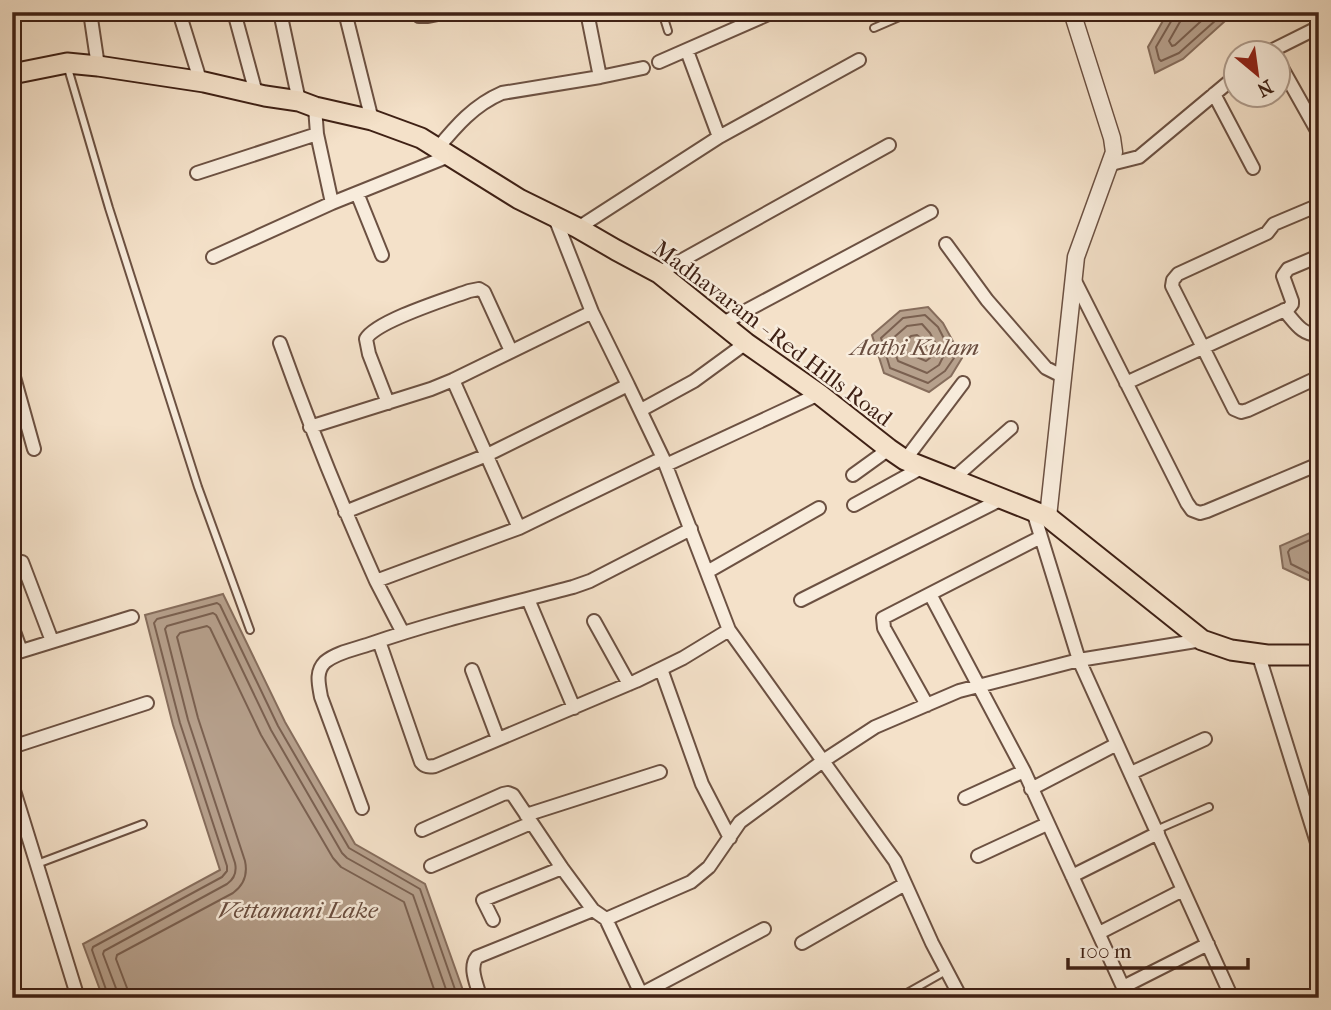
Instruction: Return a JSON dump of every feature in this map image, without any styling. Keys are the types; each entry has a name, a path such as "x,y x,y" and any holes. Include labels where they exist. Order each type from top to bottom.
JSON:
{"main road":[{"name":"Madhavaram - Red Hills Road","path":"12,74 67,64 98,65 204,82 307,104 372,120 421,138 519,199 659,273 746,343 905,459 1040,514 1202,640 1231,650 1267,655 1319,654"}],"street":[{"path":"90,12 98,65"},
{"path":"179,12 201,83"},
{"path":"234,12 257,93"},
{"path":"280,12 317,134 332,203"},
{"path":"345,12 372,120"},
{"path":"418,12 419,16 428,16 448,12"},
{"path":"587,12 600,77"},
{"path":"659,62 773,12"},
{"path":"1072,12 1112,138 1114,152 1076,257 1062,376 1040,514 1041,537 1079,660 1231,998"},
{"path":"1292,43 1319,27"},
{"path":"687,51 719,138"},
{"path":"578,228 719,138 859,60"},
{"path":"213,257 443,152 463,118 502,93 643,68"},
{"path":"1292,87 1319,134"},
{"path":"1111,164 1139,157 1222,88"},
{"path":"1214,94 1253,168"},
{"path":"197,173 317,134"},
{"path":"659,273 890,145"},
{"path":"357,193 382,254"},
{"path":"1319,205 1274,224 1267,233 1178,274 1172,286 1234,409 1241,412 1319,377"},
{"path":"723,323 931,212"},
{"path":"555,218 592,312 664,461 729,629 895,861 932,943 961,998"},
{"path":"946,244 987,300 1046,368 1062,376"},
{"path":"1126,383 1284,310 1292,304 1283,280 1285,272 1319,256"},
{"path":"1073,277 1192,510 1200,513 1319,464"},
{"path":"388,403 369,354 366,338 376,328 401,317 479,289 484,292 511,351"},
{"path":"1284,310 1302,332 1319,335"},
{"path":"310,427 453,380 592,312"},
{"path":"280,342 310,427 345,512 403,633"},
{"path":"641,410 694,382 746,343"},
{"path":"12,348 12,361"},
{"path":"12,370 34,449"},
{"path":"453,380 519,528"},
{"path":"854,505 905,459 963,383"},
{"path":"345,512 487,455 628,385"},
{"path":"376,581 519,528 819,394"},
{"path":"953,479 1011,428"},
{"path":"853,475 905,459"},
{"path":"801,600 1002,499"},
{"path":"708,572 819,508"},
{"path":"362,808 321,697 318,681 320,669 327,661 336,655 379,640 590,581 691,529"},
{"path":"927,705 884,628 883,618 1041,537"},
{"path":"22,562 52,642"},
{"path":"930,594 1024,771 1125,992 1208,944"},
{"path":"528,599 574,708"},
{"path":"12,626 17,653 132,617"},
{"path":"594,621 629,684"},
{"path":"379,640 421,762 424,766 435,766 629,684 683,658 729,629"},
{"path":"606,919 702,875 740,822 823,761 875,727 959,691 1079,660 1202,640"},
{"path":"1258,653 1319,849"},
{"path":"661,669 702,784 730,838"},
{"path":"472,670 498,739"},
{"path":"12,747 148,703"},
{"path":"1130,773 1205,740"},
{"path":"1031,789 1117,744"},
{"path":"965,798 1024,771"},
{"path":"431,866 528,819 660,772"},
{"path":"12,784 14,798 78,998"},
{"path":"422,830 503,794 513,795 593,910 606,919 642,996 764,929"},
{"path":"978,856 1047,824"},
{"path":"1072,876 1157,831"},
{"path":"493,920 483,900 562,868"},
{"path":"802,943 905,884"},
{"path":"1099,933 1183,890"},
{"path":"478,993 472,967 477,957 593,910"}],"lane":[{"path":"662,12 668,31"},
{"path":"874,28 911,12"},
{"path":"67,64 109,208 198,487 250,630"},
{"path":"1157,831 1209,807"},
{"path":"37,864 143,824"},
{"path":"898,998 947,971"}],"water":[{"path":"1168,12 1235,12 1183,59 1155,73 1148,47"},
{"name":"Aathi Kulam","path":"928,307 943,323 962,358 951,376 929,392 884,373 872,335 900,311"},
{"path":"1319,529 1319,585 1283,568 1280,546"},
{"name":"Vettamani Lake","path":"223,594 285,722 355,844 425,884 465,996 103,998 83,944 220,870 173,725 145,615"}]}
